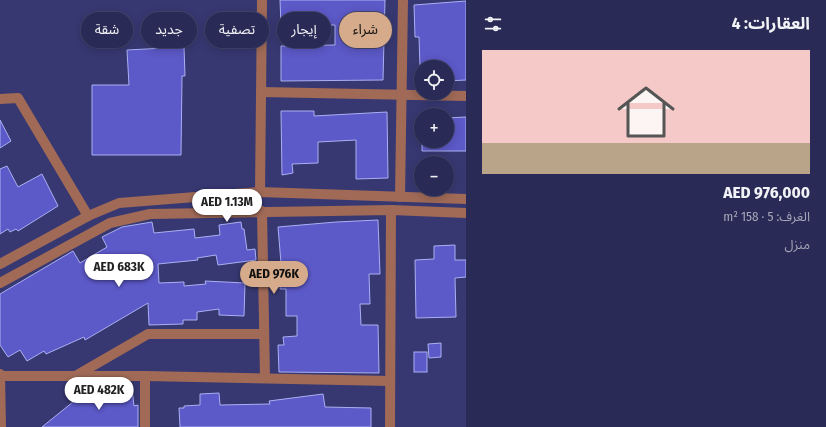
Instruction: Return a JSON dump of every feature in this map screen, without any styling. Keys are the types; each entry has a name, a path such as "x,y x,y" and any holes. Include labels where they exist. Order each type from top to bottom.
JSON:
{"street":[{"path":"260,192 262,0"},
{"path":"400,197 403,0"},
{"path":"261,92 466,96"},
{"path":"0,99 18,98 88,216"},
{"path":"0,264 88,216 119,203 260,192 466,199"},
{"path":"390,427 391,210"},
{"path":"0,283 110,223 150,214 391,210 466,213"},
{"path":"262,211 265,378"},
{"path":"76,376 148,334 264,334"},
{"path":"1,427 0,375 145,376 390,381"},
{"path":"145,376 145,427"}],"building":[{"path":"280,0 385,0 385,12 339,12 339,48 384,48 383,80 281,81 281,48 331,48 331,45 335,45 335,25 331,25 331,12 280,12"},
{"path":"466,1 466,80 454,81 454,60 420,60 419,37 415,37 414,5"},
{"path":"184,48 185,76 182,76 181,155 92,155 92,85 129,85 127,50"},
{"path":"281,111 314,111 314,116 387,112 388,178 356,179 356,140 318,142 318,163 292,164 293,173 282,175"},
{"path":"466,117 466,151 422,151 422,148 454,148 454,118"},
{"path":"0,120 11,141 0,148"},
{"path":"7,166 18,187 42,174 58,206 18,231 16,229 10,232 8,229 0,234 0,169"},
{"path":"378,220 380,274 369,274 370,304 360,304 361,325 378,325 379,373 279,372 278,345 284,345 283,337 297,336 297,316 286,316 286,289 280,289 282,275 278,227"},
{"path":"152,222 154,233 194,229 195,238 220,235 219,225 241,222 242,229 244,229 247,250 255,249 256,260 218,265 216,255 197,258 198,260 158,264 159,283 184,282 184,286 206,284 205,281 245,283 244,316 219,315 219,309 197,312 197,320 183,320 183,324 149,325 148,303 85,340 84,337 46,354 44,351 27,361 20,350 8,357 0,345 0,294 73,251 80,263 107,247 102,237 122,227"},
{"path":"455,245 455,260 466,260 466,277 455,278 456,317 416,318 415,260 434,259 434,246"},
{"path":"441,343 441,357 429,358 428,344"},
{"path":"414,352 427,352 427,372 414,372"},
{"path":"132,388 134,406 138,405 138,427 42,427 84,393"},
{"path":"219,393 220,405 270,404 269,401 323,394 325,407 371,408 371,427 180,427 179,408 184,408 184,406 200,405 200,394"}]}
